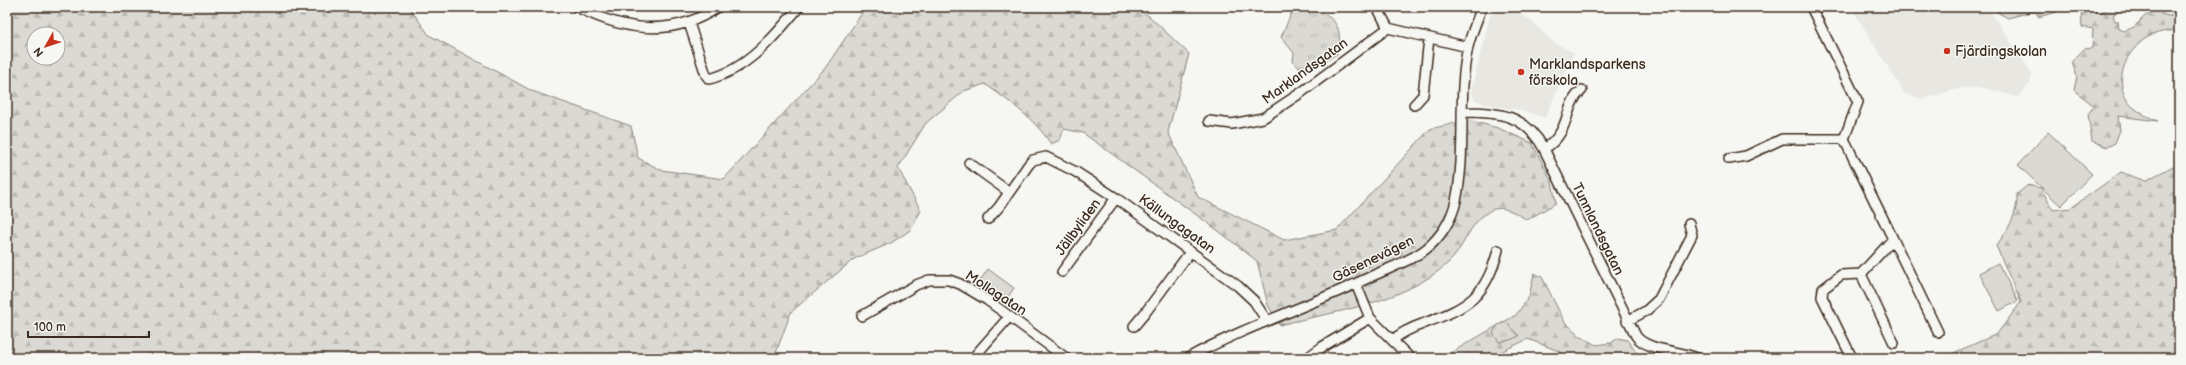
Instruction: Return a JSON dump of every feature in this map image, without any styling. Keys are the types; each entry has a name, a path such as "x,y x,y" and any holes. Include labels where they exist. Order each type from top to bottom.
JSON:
{"street":[{"path":"577,7 608,19 636,27 656,28 677,27 689,23 718,7"},
{"path":"689,23 706,75 709,79 737,67 758,52 778,32 799,7"},
{"path":"1377,7 1388,28 1468,47"},
{"name":"Gäsenevägen","path":"1188,358 1220,340 1356,284 1411,258 1427,248 1437,238 1452,214 1460,182 1468,47 1482,7"},
{"path":"1811,7 1858,102 1844,139 1938,332"},
{"name":"Marklandsgatan","path":"1209,121 1232,124 1263,118 1302,92 1388,28"},
{"path":"1414,105 1423,95 1429,38"},
{"path":"1544,149 1561,134 1576,95 1582,90"},
{"name":"Tunnlandsgatan","path":"1463,112 1502,114 1510,116 1527,126 1544,149 1627,321 1636,336 1643,343 1684,352 1697,358"},
{"path":"1729,159 1746,156 1782,139 1844,139"},
{"name":"Källungagatan","path":"1009,192 1034,160 1046,157 1059,162 1116,198 1247,294 1260,309 1267,321"},
{"path":"969,163 1009,192 988,219"},
{"name":"Jällbyliden","path":"1062,272 1116,198"},
{"path":"1627,321 1646,311 1659,300 1692,234 1689,224"},
{"path":"1852,358 1822,297 1823,289 1826,285 1841,275 1860,274 1892,239"},
{"path":"1393,340 1397,336 1417,326 1463,308 1480,292 1494,266 1498,250"},
{"path":"1134,326 1150,308 1190,252"},
{"path":"1860,274 1894,343"},
{"name":"Mollagatan","path":"862,316 916,285 929,280 938,279 960,284 1066,358"},
{"path":"1356,284 1370,318 1410,358"},
{"path":"973,358 1009,317"},
{"path":"1307,358 1322,346 1370,318"}],"shaded area":[{"name":"Marklandsparkens förskola","path":"1507,7 1529,19 1553,42 1574,53 1545,118 1528,112 1485,104 1475,100 1471,91 1490,16"},
{"name":"Fjärdingskolan","path":"1851,7 1987,7 2032,73 2030,83 2018,97 1985,88 1961,88 1923,99 1905,94"}],"green space":[{"path":"7,7 409,7 429,35 532,91 631,126 638,158 661,170 724,179 826,67 866,7 1132,7 1149,16 1189,54 1168,132 1198,197 1284,240 1337,230 1430,129 1468,120 1498,128 1532,143 1552,182 1556,203 1527,220 1508,210 1498,208 1493,209 1481,217 1476,223 1453,258 1429,278 1389,297 1367,304 1279,325 1268,305 1257,261 1220,232 1083,133 1064,129 1060,140 1051,144 1029,118 985,84 964,91 926,123 898,168 921,211 909,231 891,243 854,259 791,312 774,358 7,358"},
{"path":"1995,7 2073,7 2039,17 2035,11 2008,18 1997,12"},
{"path":"2076,7 2096,7 2095,10 2099,13 2112,7 2125,7 2113,15 2115,21 2118,21 2119,29 2125,31 2134,27 2154,7 2165,7 2161,14 2169,16 2179,15 2179,30 2158,33 2147,38 2138,45 2130,54 2122,76 2122,88 2126,99 2134,108 2146,116 2158,121 2118,116 2120,130 2115,143 2107,147 2092,141 2088,114 2094,106 2074,90 2077,77 2072,61 2084,49 2092,48 2093,29 2082,27 2081,11"},
{"path":"1301,8 1328,16 1337,27 1339,43 1337,54 1332,57 1314,65 1298,67 1293,61 1294,53 1281,37 1292,12"},
{"path":"2048,132 2092,174 2061,206 2018,165"},
{"path":"2177,164 2179,165 2179,358 1942,358 1997,334 2021,302 1996,246 2014,215 2017,194 2028,185 2041,188 2053,210 2071,208 2121,172 2145,181"},
{"path":"1998,263 2018,301 1999,311 1979,273"},
{"path":"988,269 1014,288 1005,301 979,282"},
{"path":"1534,273 1542,277 1564,321 1580,336 1596,345 1611,343 1618,338 1627,340 1641,358 1569,358 1561,352 1528,339 1488,358 1446,358 1445,356 1516,315 1529,297"},
{"path":"1506,322 1519,336 1510,340 1499,342 1493,333 1498,325"}],"place":[{"name":"Fjärdingskolan","path":"1947,51"},
{"name":"Marklandsparkens förskola","path":"1521,72"}]}
